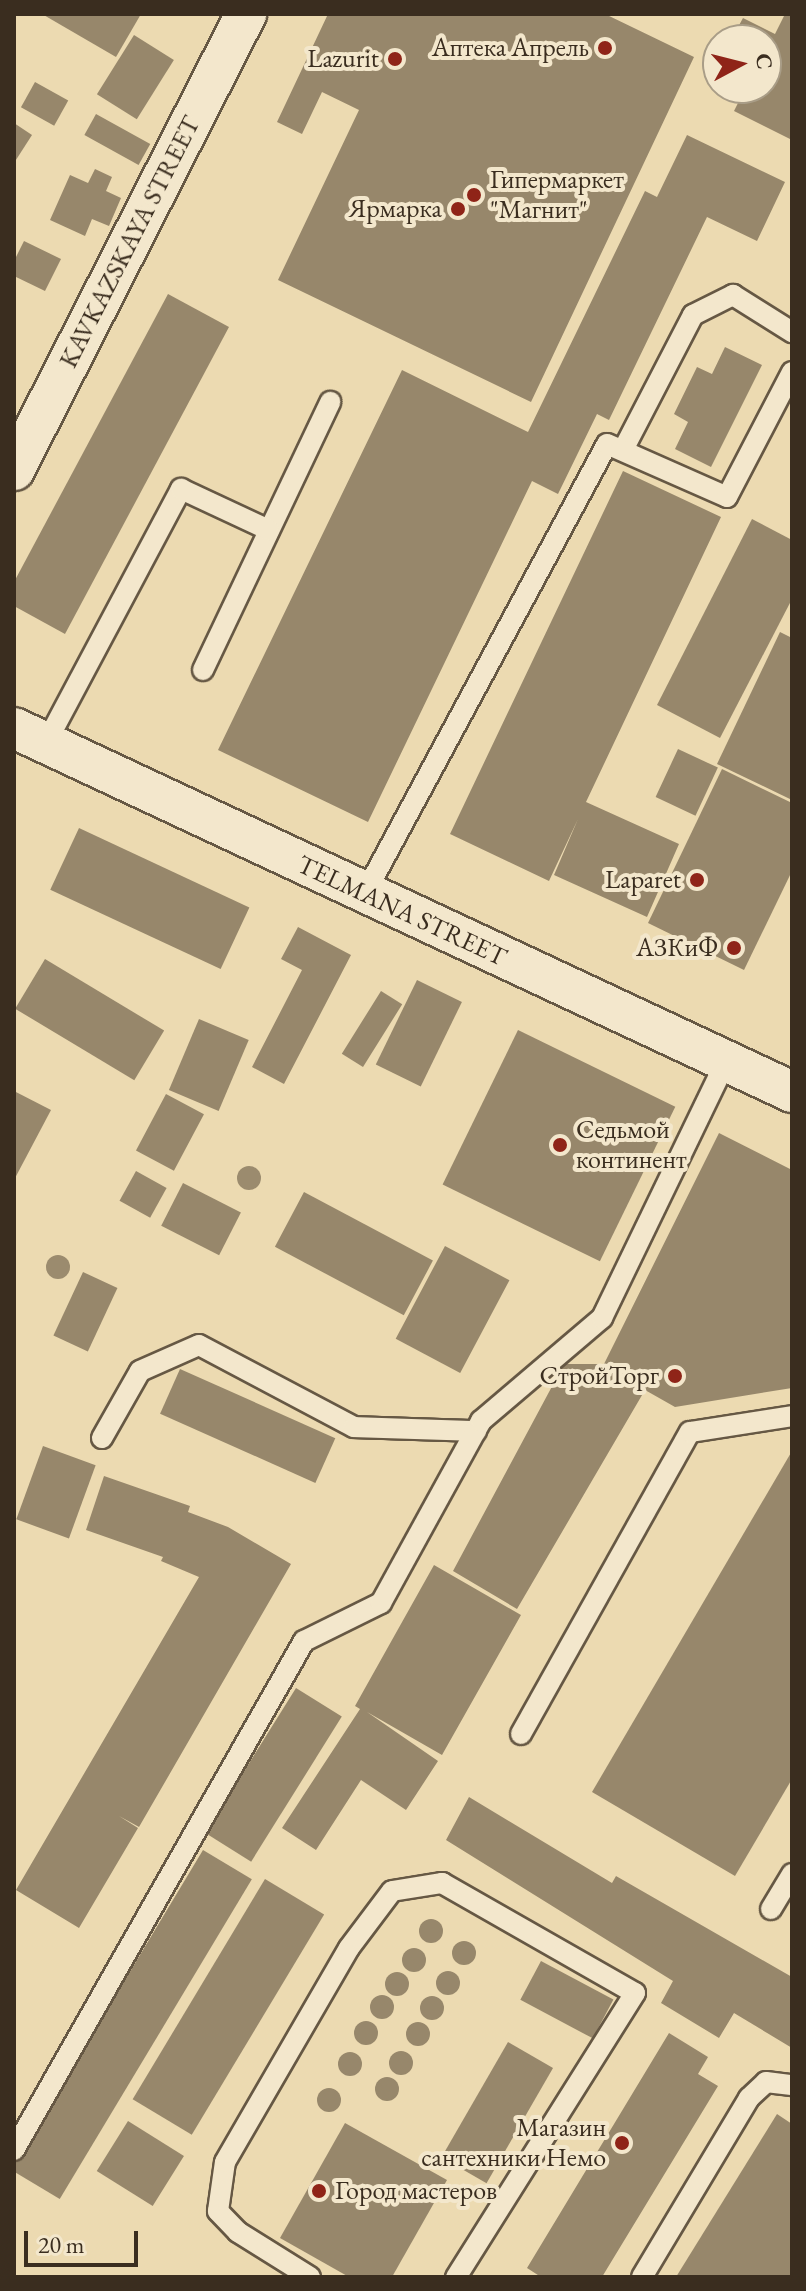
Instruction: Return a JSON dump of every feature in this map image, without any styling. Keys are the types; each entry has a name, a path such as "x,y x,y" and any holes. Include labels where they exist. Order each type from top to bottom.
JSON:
{"street":[{"name":"KAVKAZSKAYA STREET","path":"14,470 246,14"},
{"name":"TELMANA STREET","path":"30,736 364,895 727,1059 792,1092"}],"lane":[{"path":"623,450 693,315 733,295 792,332"},
{"path":"364,895 607,444 727,497 792,372"},
{"path":"203,670 330,402"},
{"path":"30,736 181,489 269,530"},
{"path":"14,2150 304,1641 381,1603 476,1431 602,1318 727,1059"},
{"path":"102,1438 140,1371 199,1345 354,1427 476,1431"},
{"path":"521,1734 690,1432 792,1416"},
{"path":"771,1909 792,1874"},
{"path":"310,2277 238,2232 218,2211 225,2162 349,1948 392,1891 442,1883 635,1993 456,2277"},
{"path":"642,2277 749,2098 766,2082 792,2085"}],"building":[{"path":"42,14 141,14 116,57"},
{"name":"Гипермаркет \"Магнит\"","path":"328,14 605,14 694,57 531,402 278,280 359,110 322,92 302,134 277,122"},
{"path":"785,14 792,14 790,139 734,111 738,104 782,104 780,24"},
{"path":"743,18 755,24 740,24"},
{"path":"134,35 174,60 137,119 97,94"},
{"path":"35,82 68,100 54,126 21,107"},
{"path":"96,114 150,144 139,165 84,135"},
{"path":"14,123 32,135 14,163"},
{"path":"687,135 785,182 757,241 707,217 609,420 597,414 558,494 532,481 368,822 218,750 402,370 528,432 645,191 657,197"},
{"path":"95,169 112,177 106,191 121,198 109,226 92,219 85,236 50,220 70,175 88,183"},
{"path":"24,241 61,259 45,291 14,276 14,261"},
{"path":"168,294 229,327 65,634 14,606 14,582"},
{"path":"725,347 762,365 711,467 675,449 688,422 674,414 697,367 712,374"},
{"path":"623,471 721,517 586,802 679,844 647,917 554,875 578,819 549,881 450,834"},
{"path":"752,519 792,540 792,599 720,738 657,705"},
{"path":"780,632 792,638 792,800 717,764"},
{"path":"678,749 718,768 695,816 656,797"},
{"path":"722,769 792,803 792,871 744,970 648,923"},
{"path":"79,828 249,907 221,969 50,890"},
{"path":"298,927 351,955 284,1084 252,1067 302,970 281,959"},
{"path":"45,959 164,1031 134,1080 15,1009"},
{"path":"417,980 462,1002 421,1086 376,1064"},
{"path":"381,991 402,1004 363,1067 342,1054"},
{"path":"199,1019 249,1040 219,1111 169,1090"},
{"name":"Седьмой континент","path":"518,1030 675,1107 600,1261 443,1185"},
{"path":"14,1091 51,1110 14,1180"},
{"path":"166,1094 204,1114 174,1171 136,1151"},
{"name":"СтройТорг","path":"719,1133 792,1170 792,1388 675,1407 645,1390 517,1609 453,1571 564,1364 604,1364"},
{"path":"136,1171 167,1188 150,1218 120,1201"},
{"path":"183,1183 241,1213 219,1255 161,1226"},
{"path":"304,1192 433,1261 404,1315 275,1247"},
{"path":"445,1246 509,1280 460,1373 396,1339"},
{"path":"83,1272 117,1288 88,1352 53,1335"},
{"path":"180,1369 335,1438 315,1483 160,1414"},
{"path":"43,1446 96,1465 69,1538 16,1519"},
{"path":"792,1451 792,1779 735,1876 592,1792"},
{"path":"104,1476 190,1506 188,1512 228,1527 291,1564 139,1827 119,1816 138,1828 79,1928 16,1890 199,1577 161,1561 163,1557 86,1530"},
{"path":"434,1565 521,1615 442,1755 367,1712 438,1761 406,1810 361,1780 316,1850 282,1828 360,1709 355,1706"},
{"path":"296,1688 342,1717 251,1862 205,1833"},
{"path":"469,1797 612,1883 616,1876 792,1977 792,2048 734,2013 719,2038 661,2003 673,1981 446,1840"},
{"path":"203,1850 252,1879 60,2199 14,2172 14,2165"},
{"path":"265,1879 324,1915 192,2135 133,2099"},
{"path":"431,1919 440,1922 443,1931 440,1940 431,1943 422,1940 419,1931 422,1922"},
{"path":"464,1941 473,1944 476,1953 473,1962 464,1965 455,1962 452,1953 455,1944"},
{"path":"414,1948 423,1951 426,1960 423,1969 414,1972 405,1969 402,1960 405,1951"},
{"path":"541,1961 613,1999 593,2038 520,2000"},
{"path":"448,1971 457,1974 460,1983 457,1992 448,1995 439,1992 436,1983 439,1974"},
{"path":"397,1972 406,1975 409,1984 406,1993 397,1996 388,1993 385,1984 388,1975"},
{"path":"382,1995 391,1998 394,2007 391,2016 382,2019 373,2016 370,2007 373,1998"},
{"path":"432,1996 441,1999 444,2008 441,2017 432,2020 423,2017 420,2008 423,1999"},
{"path":"366,2021 375,2024 378,2033 375,2042 366,2045 357,2042 354,2033 357,2024"},
{"path":"418,2022 427,2025 430,2034 427,2043 418,2046 409,2043 406,2034 409,2025"},
{"path":"669,2033 708,2057 698,2074 718,2086 602,2277 541,2277 527,2268"},
{"path":"508,2042 553,2068 487,2183 442,2157"},
{"path":"401,2051 410,2054 413,2063 410,2072 401,2075 392,2072 389,2063 392,2054"},
{"path":"350,2052 359,2055 362,2064 359,2073 350,2076 341,2073 338,2064 341,2055"},
{"path":"387,2077 396,2080 399,2089 396,2098 387,2101 378,2098 375,2089 378,2080"},
{"path":"329,2088 338,2091 341,2100 338,2109 329,2112 320,2109 317,2100 320,2091"},
{"path":"777,2114 792,2124 792,2277 676,2277"},
{"path":"128,2121 184,2156 153,2206 97,2171"},
{"path":"345,2123 447,2180 392,2277 349,2277 280,2238"}],"place":[{"name":"Аптека Апрель","path":"605,48"},
{"name":"Lazurit","path":"395,59"},
{"name":"Гипермаркет \"Магнит\"","path":"474,195"},
{"name":"Ярмарка","path":"458,209"},
{"name":"Laparet","path":"697,880"},
{"name":"АЗКиФ","path":"734,948"},
{"name":"Седьмой континент","path":"560,1145"},
{"name":"СтройТорг","path":"675,1376"},
{"name":"Магазин сантехники Немо","path":"622,2143"},
{"name":"Город мастеров","path":"319,2191"}]}
